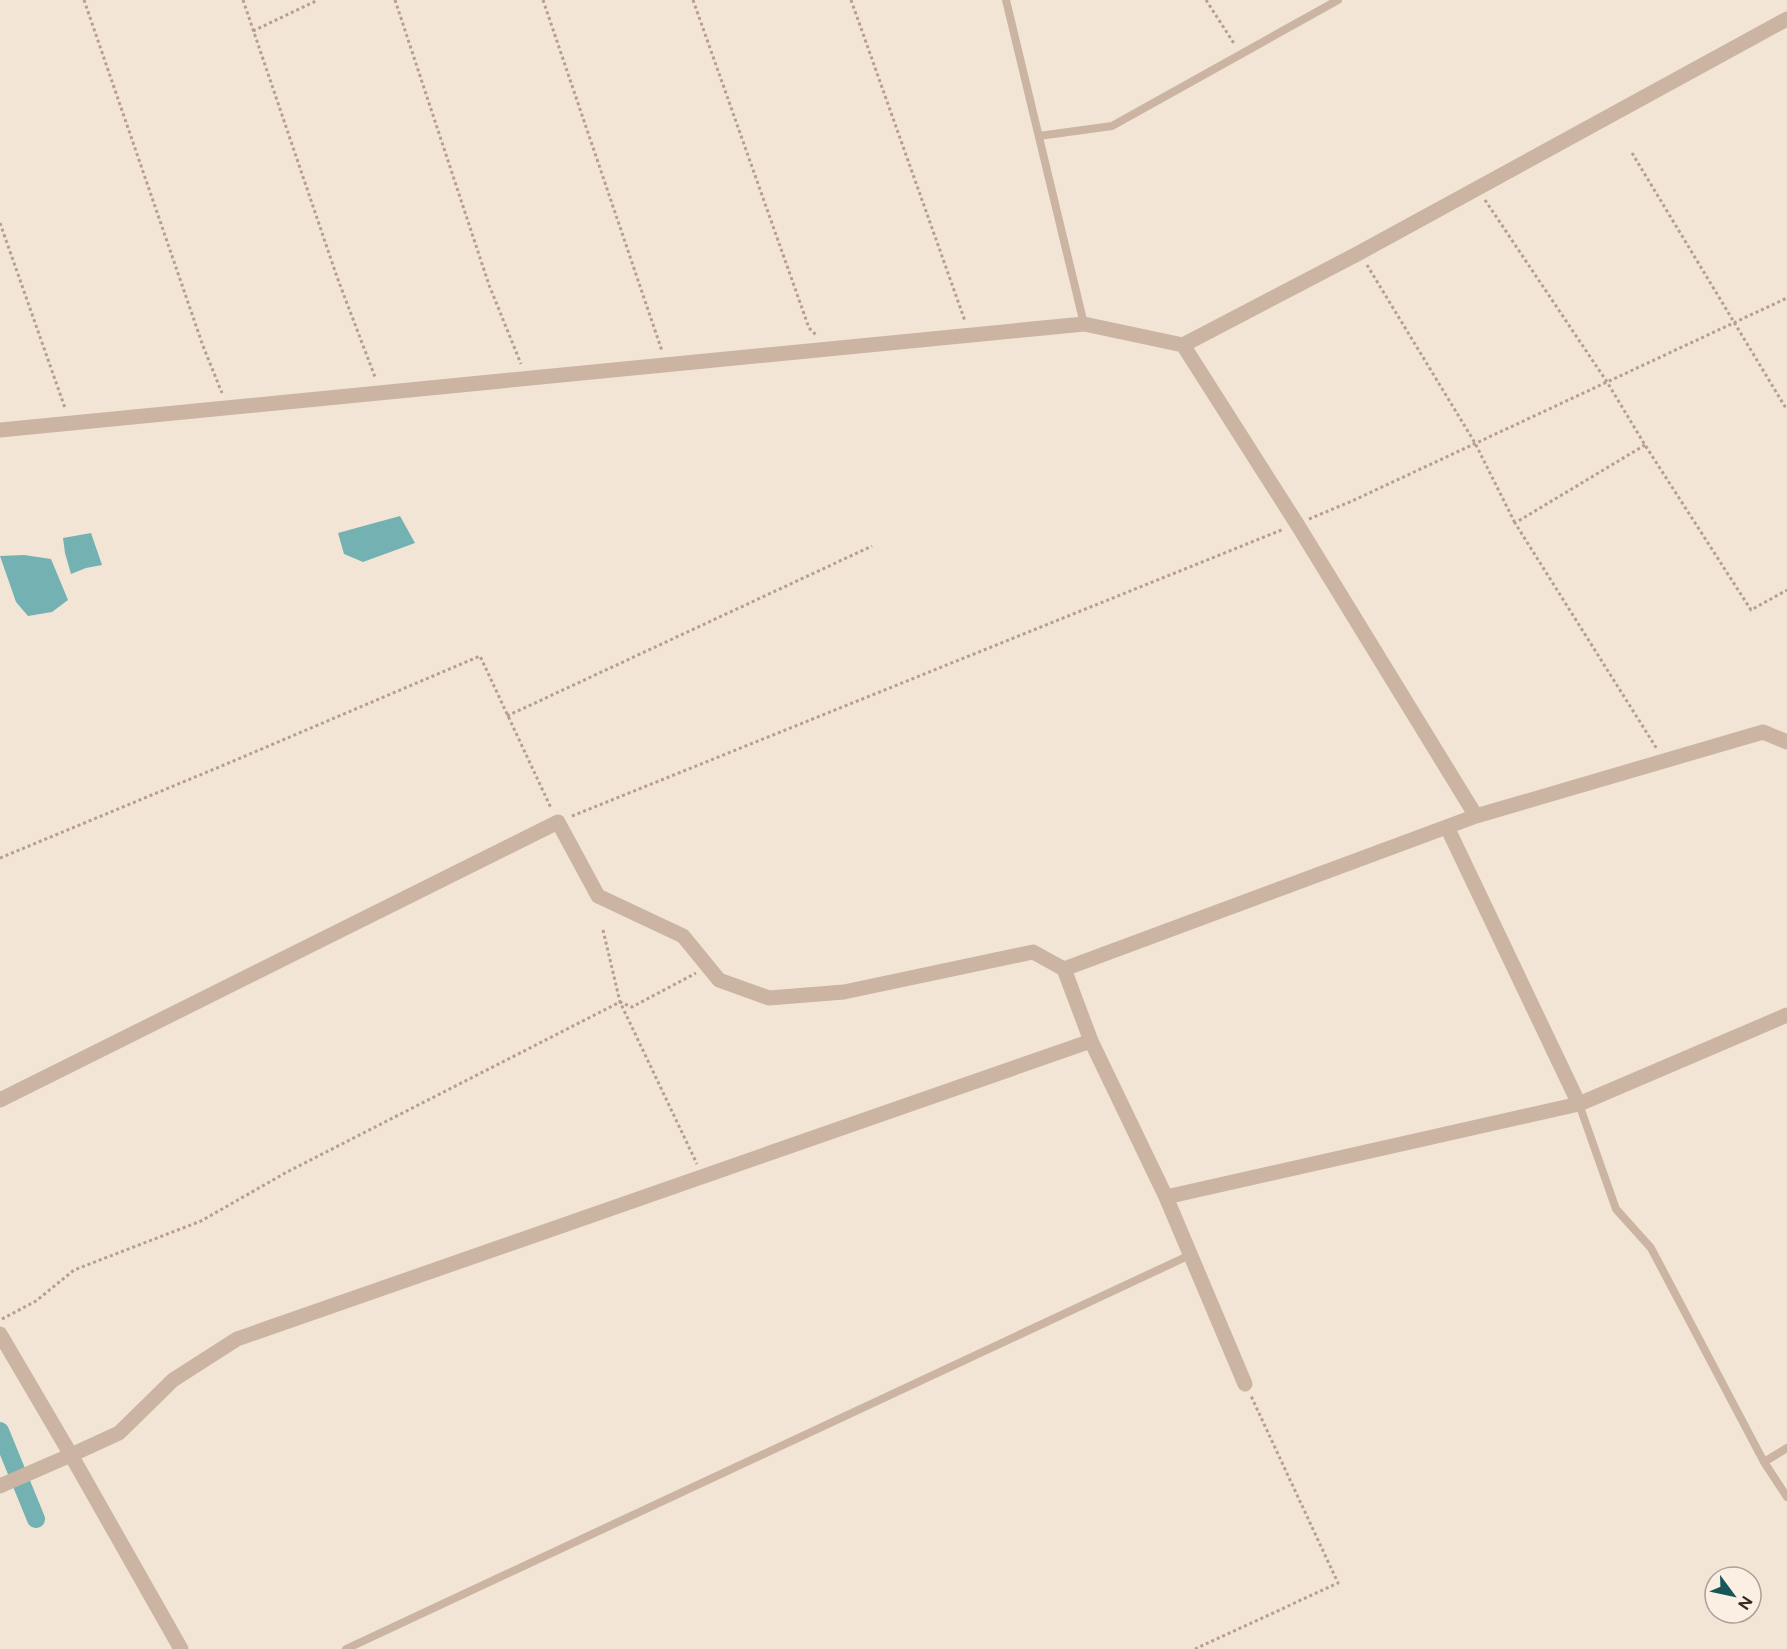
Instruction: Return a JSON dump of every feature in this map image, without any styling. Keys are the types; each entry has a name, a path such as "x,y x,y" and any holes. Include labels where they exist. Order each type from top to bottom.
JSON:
{"street":[{"path":"0,430 1084,324 1183,345 1359,253 1787,19"},
{"path":"1183,345 1297,524 1476,816"},
{"path":"1064,969 1476,816 1763,732 1787,742"},
{"path":"0,1100 558,822 598,897 683,936 719,980 769,998 844,992 1033,952 1064,969 1091,1041 1166,1197 1245,1384"},
{"path":"1447,827 1579,1104"},
{"path":"1166,1197 1579,1104 1787,1015"},
{"path":"0,1486 119,1433 173,1380 237,1339 1091,1041"},
{"path":"0,1334 181,1649"}],"lane":[{"path":"1005,0 1084,324"},
{"path":"1039,136 1112,126 1338,0"},
{"path":"1579,1104 1616,1209 1650,1248 1764,1462 1787,1497"},
{"path":"346,1649 1190,1255"},
{"path":"1764,1462 1787,1448"}],"path":[{"path":"84,0 203,346 228,408"},
{"path":"243,0 337,277 380,393"},
{"path":"254,31 318,0"},
{"path":"394,0 489,285 526,379"},
{"path":"543,0 667,365"},
{"path":"693,0 808,328 830,349"},
{"path":"851,0 971,335"},
{"path":"1206,0 1241,54"},
{"path":"1632,153 1787,410"},
{"path":"1477,189 1607,382 1751,610 1787,590"},
{"path":"0,223 70,424"},
{"path":"1359,253 1475,443 1515,523 1665,761"},
{"path":"0,858 214,770 480,656 558,822 1352,501 1787,298"},
{"path":"1515,523 1645,445"},
{"path":"507,716 872,546"},
{"path":"603,930 620,1002 703,1176"},
{"path":"0,1320 36,1301 74,1270 201,1221 286,1172 620,1002 632,1007 708,966"},
{"path":"1195,1649 1338,1583 1245,1384"}],"water":[{"path":"400,516 415,543 363,562 344,554 338,533"},
{"path":"91,533 102,565 71,574 63,538"},
{"path":"24,555 51,559 68,600 52,612 28,616 16,602 0,556"}],"waterway":[{"path":"0,1431 36,1519"}]}
